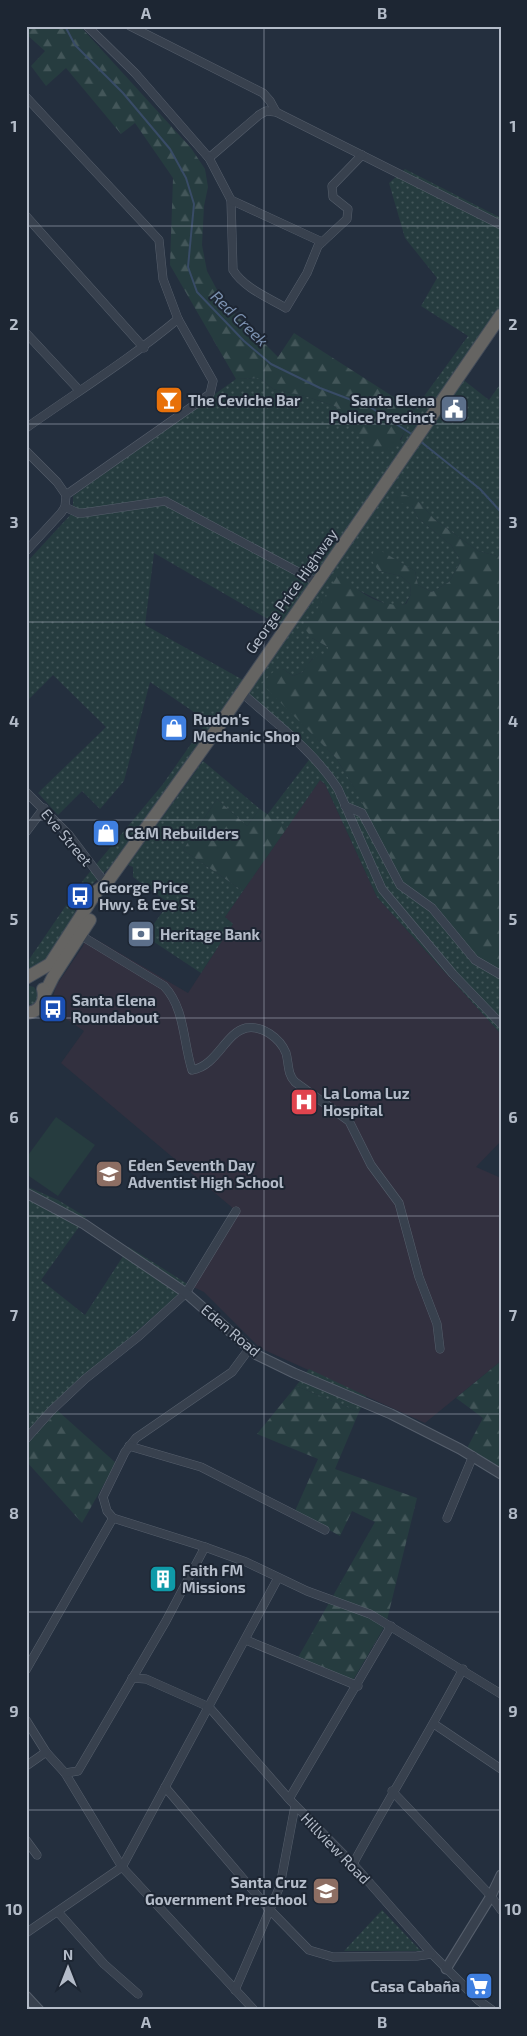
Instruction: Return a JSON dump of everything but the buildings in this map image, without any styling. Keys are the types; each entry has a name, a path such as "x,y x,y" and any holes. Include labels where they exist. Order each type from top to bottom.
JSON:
{"highway":[{"name":"George Price Highway","path":"26,979 43,971 50,964 97,890 106,884 241,692 501,315"},
{"name":"George Price Highway","path":"44,995 104,894 106,884"},
{"path":"26,979 36,981 44,995 38,1009 26,1013"}],"street":[{"path":"87,26 135,73 209,158 231,200 233,270 246,285 286,308 322,242 348,219 350,213 348,209 332,197 332,186 362,155"},
{"path":"130,26 262,93 270,101 276,112"},
{"path":"26,97 159,240 163,279 178,319 212,382 210,394 66,495"},
{"path":"209,158 259,115 266,111 276,112 501,225"},
{"path":"231,200 322,242"},
{"path":"26,216 144,348"},
{"path":"26,428 79,390 144,348 178,319"},
{"path":"26,333 79,390"},
{"path":"26,451 57,482 66,495 65,507 26,551"},
{"path":"65,507 78,513 83,513 165,501 317,582"},
{"path":"241,692 312,756 329,776 345,806 375,875 390,900 453,974 501,1024"},
{"name":"Eve Street","path":"26,792 69,835 106,884"},
{"path":"345,806 362,813 400,885 432,908 475,960 501,975"},
{"path":"26,832 44,808"},
{"path":"80,935 164,986 169,991 177,1008 192,1070 207,1064 243,1028 255,1027 275,1038 283,1048 290,1075 295,1082 349,1121 371,1166 399,1203 419,1277 437,1324 440,1349"},
{"name":"Eden Road","path":"26,1192 84,1224 186,1293 249,1349 294,1373 391,1414 473,1456 501,1474"},
{"path":"27,1437 85,1379 139,1336 186,1293 236,1211"},
{"path":"249,1349 232,1372 144,1432 129,1446 103,1498 107,1511 113,1518 246,1562 320,1596 370,1614 463,1669 501,1694"},
{"path":"129,1446 201,1466 325,1530"},
{"path":"447,1518 473,1456"},
{"path":"26,1670 113,1518"},
{"path":"65,1773 78,1771 166,1621 205,1547"},
{"path":"26,1933 122,1867 278,1578"},
{"path":"290,1799 358,1686 391,1626"},
{"path":"246,1640 358,1686"},
{"path":"353,1864 392,1791 434,1724 463,1669"},
{"name":"Hillview Road","path":"132,1678 146,1679 209,1707 295,1806 353,1864 446,1969 478,2000 492,2010"},
{"path":"26,1720 46,1752 65,1773 122,1867 254,2010"},
{"path":"434,1724 501,1770"},
{"path":"26,1766 46,1752"},
{"path":"165,1787 268,1908 309,1950 324,1956 406,1957 432,1954"},
{"path":"392,1791 491,1896 500,1908"},
{"path":"235,1990 260,1935 268,1908 276,1895 282,1876 295,1806"},
{"path":"26,1840 37,1855"},
{"path":"446,1969 491,1896 501,1874"},
{"path":"58,1912 104,1964 138,1994"},
{"path":"26,1996 39,2010"}],"shaded area":[{"name":"La Loma Luz Hospital","path":"320,780 325,784 377,897 501,1034 501,1141 476,1167 501,1178 501,1361 425,1423 260,1348 204,1292 189,1285 235,1210 61,1063 84,1031 50,1008 56,986 83,946 87,934 188,993 233,924 225,917"}],"green space":[{"path":"26,26 80,26 191,148 205,169 208,187 204,206 202,245 207,271 224,303 278,357 294,333 414,410 406,430 393,446 380,452 364,441 337,407 305,396 273,389 260,378 236,379 170,265 173,178 135,123 121,134 66,68 46,86 31,66 45,51 26,34"},
{"path":"405,169 501,218 501,308 280,626 154,553 145,625 243,680 117,860 84,892 76,906 74,918 51,956 26,972 26,964 84,879 163,784 207,721 150,682 124,781 100,809 82,791 58,815 38,793 106,727 53,675 26,702 26,563 73,512 73,496 236,379 260,378 273,389 305,396 337,407 344,415 401,440 414,410 468,336 421,306 437,278 405,238 389,183"},
{"path":"461,378 489,400 501,383 501,557 478,551 434,519 419,502 412,505 418,518 451,545 461,561 449,582 432,592 418,585 415,571 377,549 379,571 401,576 410,584 411,594 405,604 392,607 358,590 312,638 328,647 328,654 312,659 303,672 293,676 283,669 263,684 336,758 424,900 501,972 501,1034 377,897 325,784 320,780 287,828 267,815 312,756 245,697"},
{"path":"397,494 406,495 419,502 434,519 478,551 501,557 501,972 480,960 424,900 402,881 355,789 336,758 262,684 274,671 283,669 293,676 303,672 310,661 319,655 328,654 328,647 312,638 305,629 338,575 361,592 378,601 396,605 406,604 411,594 410,584 401,576 379,571 372,561 373,552 378,549 415,571 418,585 432,592 449,582 461,561 451,545 418,518 412,505 397,503 394,497"},
{"path":"203,761 260,809 247,826 217,799 183,850 243,891 225,917 233,924 201,973 145,936 169,903 133,877 133,867 128,865"},
{"path":"217,799 247,826 260,809 287,828 243,891 183,850"},
{"name":"Santa Elena Roundabout","path":"26,985 34,987 38,993 38,999 33,1004 26,1005"},
{"path":"56,1117 95,1145 58,1196 26,1174 26,1158"},
{"path":"26,1186 58,1200 86,1217 41,1280 85,1315 129,1247 189,1285 53,1406 58,1411 26,1446"},
{"path":"501,1361 501,1470 466,1450 483,1418 456,1398"},
{"path":"309,1369 366,1396 359,1412 296,1386"},
{"path":"296,1386 359,1412 335,1469 417,1498 386,1624 352,1682 296,1661 375,1522 352,1511 340,1536 295,1511 318,1459 257,1434"},
{"path":"58,1411 116,1463 82,1523 26,1461 26,1446"},
{"path":"382,1910 421,1951 344,1951"}],"waterway":[{"name":"Red Creek","path":"65,26 75,45 123,93 170,149 186,178 194,204 188,267 197,292 244,341 271,364 320,388 370,407 413,435"},
{"name":"Red Creek","path":"420,441 480,489 501,512"}],"place":[{"name":"The Ceviche Bar","path":"169,400"},
{"name":"Santa Elena Police Precinct","path":"454,409"},
{"name":"Rudon's Mechanic Shop","path":"174,728"},
{"name":"C&M Rebuilders","path":"106,833"},
{"name":"George Price Hwy. & Eve St","path":"80,896"},
{"name":"Heritage Bank","path":"141,934"},
{"name":"Santa Elena Roundabout","path":"53,1009"},
{"name":"La Loma Luz Hospital","path":"304,1102"},
{"name":"Eden Seventh Day Adventist High School","path":"109,1174"},
{"name":"Faith FM Missions","path":"163,1579"},
{"name":"Santa Cruz Government Preschool","path":"326,1891"},
{"name":"Casa Cabaña","path":"479,1986"}]}
